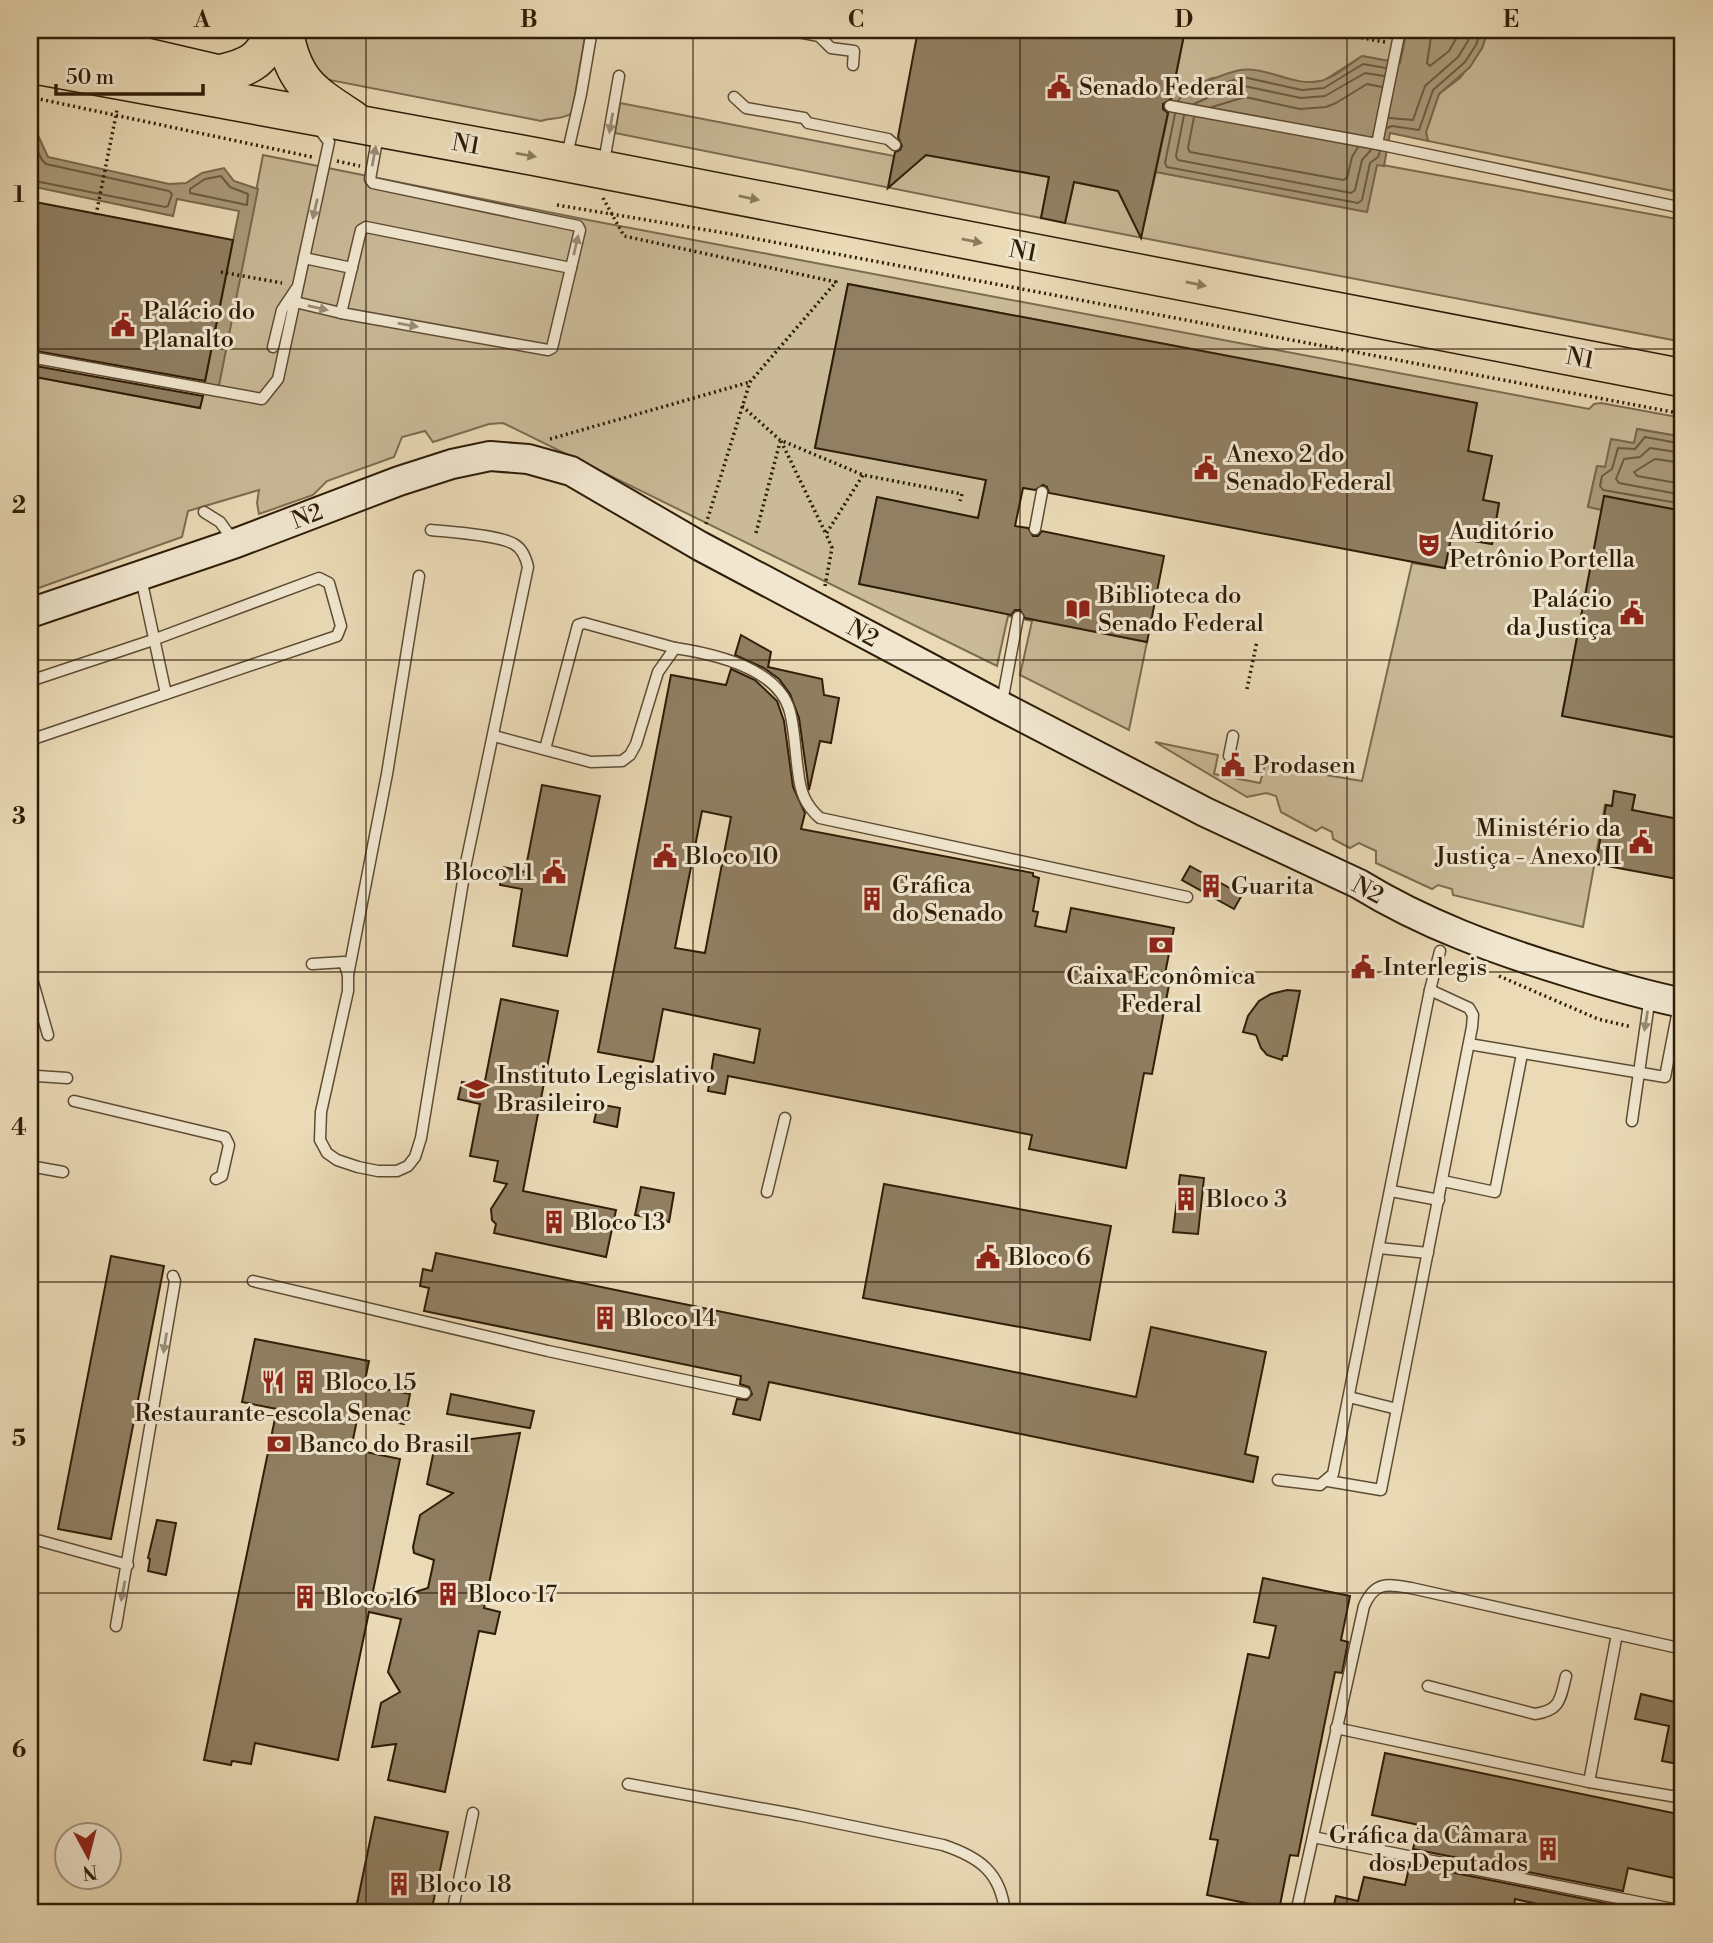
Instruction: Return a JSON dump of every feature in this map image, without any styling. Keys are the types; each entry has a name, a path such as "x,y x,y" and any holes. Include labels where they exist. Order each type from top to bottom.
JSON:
{"highway":[{"path":"30,30 219,74 244,68 262,55 284,47 299,77 311,90 370,127"},
{"name":"N1","path":"30,64 302,110 370,127 1683,378"}],"main road":[{"name":"N2","path":"30,613 236,543 419,468 490,457 528,459 571,471 699,546 1001,706 1205,812 1359,884 1444,928 1532,961 1650,996 1682,1002"}],"lane":[{"path":"585,166 585,71 592,30"},
{"path":"788,30 819,36 831,48 855,51 853,65"},
{"path":"1377,144 1400,30"},
{"path":"585,166 619,76"},
{"path":"734,97 746,108 804,118 808,123 888,139 895,145"},
{"path":"1170,106 1377,144 1683,208"},
{"path":"30,357 262,399 278,379 329,142 302,110"},
{"path":"295,302 341,313 548,350 552,348 580,230 578,226 373,183 370,179 370,127"},
{"path":"341,313 361,230 366,227 571,268"},
{"path":"304,258 352,268"},
{"path":"273,347 282,310 298,285"},
{"path":"1035,529 1042,492"},
{"path":"204,512 220,522 236,543"},
{"path":"419,576 387,774 348,975 348,991 321,1112 320,1140 327,1153 337,1160 378,1171 397,1171 408,1166 415,1157 421,1138 466,863 528,567 524,553 514,543 471,534 431,530"},
{"path":"141,576 166,694"},
{"path":"30,681 153,640 319,578 329,583 341,626 337,636 30,740"},
{"path":"1001,706 1018,617"},
{"path":"545,749 578,625 584,623 675,648 714,654 768,679 782,692 791,713 800,786 811,810 820,818 1187,897"},
{"path":"494,736 591,762 622,761 636,744 658,672 675,648"},
{"path":"1229,757 1233,736"},
{"path":"1278,1480 1320,1485 1328,1481 1333,1474 1440,951"},
{"path":"312,964 344,962 348,975"},
{"path":"30,972 48,1035"},
{"path":"1328,1481 1381,1490 1443,1181 1473,1015 1469,1008 1430,990"},
{"path":"1632,1121 1650,996"},
{"path":"1468,1044 1665,1077 1682,1002"},
{"path":"1443,1181 1495,1192 1522,1054"},
{"path":"37,1076 67,1079"},
{"path":"74,1101 225,1137 229,1145 227,1155 222,1176 216,1179"},
{"path":"768,1192 785,1118"},
{"path":"30,1166 63,1172"},
{"path":"1391,1191 1439,1200"},
{"path":"1379,1248 1428,1253"},
{"path":"116,1626 175,1281 173,1276"},
{"path":"253,1281 548,1351 745,1393"},
{"path":"1349,1397 1397,1409"},
{"path":"30,1538 128,1565"},
{"path":"1296,1913 1364,1606 1368,1596 1379,1587 1393,1585 1411,1588 1683,1649"},
{"path":"1589,1782 1617,1634"},
{"path":"1428,1686 1535,1714 1551,1711 1558,1703 1566,1676"},
{"path":"1336,1728 1589,1782 1683,1798"},
{"path":"628,1784 811,1817 943,1845 974,1857 990,1871 999,1889 1005,1913"},
{"path":"452,1913 473,1813"},
{"path":"1313,1837 1683,1911"}],"path":[{"path":"1318,30 1397,44"},
{"path":"30,97 372,168"},
{"path":"96,215 117,110"},
{"path":"585,166 624,236 836,282 750,382 699,546"},
{"path":"546,202 1683,414"},
{"path":"221,272 298,285"},
{"path":"542,442 750,382"},
{"path":"742,406 780,440 863,475 962,494 960,501"},
{"path":"756,533 780,440"},
{"path":"780,440 832,548 821,609"},
{"path":"826,534 863,475"},
{"path":"1247,689 1257,641"},
{"path":"1495,975 1598,1019 1645,1030"}],"shaded area":[{"path":"302,30 586,30 572,113 565,117 541,121 314,77"},
{"path":"1185,30 1407,30 1400,63 1362,56 1323,81 1303,83 1272,74 1212,78 1188,89 1173,91"},
{"path":"1488,30 1683,30 1683,193 1428,141 1426,132 1439,94 1460,78 1482,48"},
{"path":"620,103 894,156 888,187 926,155 1049,177 1041,218 615,133"},
{"path":"263,155 588,220 1589,409 1594,404 1601,403 1683,418 1683,437 1638,429 1634,443 1605,467 1597,466 1588,506 1602,510 1562,715 1683,739 1683,820 1632,810 1635,795 1614,791 1623,808 1605,805 1583,927 1453,895 1452,889 1438,885 1432,889 1376,863 1376,851 1359,843 1350,848 1333,839 1332,832 1322,827 1316,831 1281,812 1276,796 1266,793 1247,797 1155,742 1218,755 1214,774 1260,783 1265,765 1362,781 1412,563 1445,568 1457,508 1480,513 1475,541 1492,544 1499,504 1483,500 1492,456 1468,451 1477,403 848,284 815,447 986,480 978,518 877,498 859,584 1147,642 1129,730 1020,675 1032,621 1008,616 997,666 503,423 489,424 433,442 425,431 402,437 394,457 327,481 313,495 259,514 259,490 188,511 182,537 30,591 30,376 200,408 204,387 218,390"},
{"path":"1377,164 1683,220 1683,342 1065,223 1074,182 1118,191 1141,237 1156,172 1367,211"}],"water":[{"path":"1407,30 1488,30 1482,48 1470,67 1439,94 1426,132 1428,141 1390,133 1384,166 1377,165 1367,212 1156,172 1173,91 1240,70 1260,71 1310,82 1331,77 1362,56 1400,63"},
{"path":"30,118 48,157 169,184 186,183 202,173 224,168 234,181 258,189 218,390 204,387 239,211 177,199 173,216 30,186"},
{"path":"1637,429 1683,437 1683,511 1605,496 1602,510 1588,507 1597,466 1605,467 1611,439 1634,443"}],"building":[{"path":"918,30 1185,30 1171,99 1163,104 1163,109 1168,113 1141,238 1118,191 1074,182 1065,223 1041,218 1049,177 926,155 888,188 895,152 902,146 898,137"},
{"name":"Palácio do Planalto","path":"30,201 233,240 205,381 30,350"},
{"name":"Anexo 2 do Senado Federal","path":"848,284 1477,403 1468,451 1492,456 1483,500 1499,503 1492,544 1451,537 1445,568 1049,493 1043,485 1035,490 1023,488 1015,526 1028,528 1033,536 1038,536 1042,531 1164,556 1147,642 1025,618 1020,610 1015,610 1011,615 859,584 877,497 978,518 986,480 815,448"},
{"path":"30,365 203,396 200,408 30,376"},
{"name":"Palácio da Justiça","path":"1604,496 1683,511 1683,739 1562,716"},
{"path":"741,635 771,652 768,667 822,679 824,695 839,698 831,743 820,741 809,790 799,718 790,694 779,679 764,668 735,655"},
{"name":"Gráfica do Senado","path":"731,669 755,680 777,701 784,721 793,787 805,813 801,829 1033,873 1033,876 1039,878 1033,911 1038,912 1035,926 1066,932 1071,908 1174,928 1163,984 1169,985 1152,1074 1144,1073 1126,1168 1029,1149 1032,1135 728,1076 725,1094 708,1091 714,1054 754,1063 760,1029 663,1009 653,1062 598,1052 671,675 726,685","holes":["702,811 731,817 705,953 675,948"]},
{"name":"Bloco 11","path":"542,785 600,796 567,956 513,946 522,889 500,885 503,867 525,872"},
{"name":"Ministério da Justiça - Anexo II","path":"1614,791 1635,795 1632,810 1683,820 1683,880 1596,864 1606,805 1612,806"},
{"path":"1190,866 1242,895 1234,909 1182,880"},
{"path":"1287,990 1300,991 1287,1056 1283,1056 1282,1060 1267,1055 1256,1035 1243,1032 1248,1016 1259,1001 1271,994"},
{"path":"501,999 558,1011 523,1191 616,1210 606,1257 494,1233 496,1224 492,1220 491,1209 507,1184 494,1181 498,1161 470,1156 480,1104 458,1099 462,1082 484,1086"},
{"path":"598,1104 620,1108 617,1127 594,1122"},
{"name":"Bloco 3","path":"1180,1175 1204,1178 1198,1234 1173,1232"},
{"name":"Bloco 6","path":"884,1184 1111,1226 1090,1340 863,1298"},
{"path":"641,1187 674,1193 669,1222 635,1215"},
{"path":"436,1253 1136,1397 1151,1327 1266,1352 1245,1454 1258,1457 1253,1482 769,1382 760,1420 733,1414 737,1399 747,1400 752,1394 749,1387 740,1384 741,1376 424,1311 429,1288 420,1286 423,1269 432,1271"},
{"path":"111,1256 164,1266 111,1539 58,1529"},
{"path":"255,1339 369,1361 364,1385 410,1394 404,1424 358,1415 351,1449 400,1459 370,1606 428,1588 434,1560 414,1553 413,1547 420,1515 453,1493 427,1484 435,1445 520,1433 484,1608 500,1612 495,1634 479,1631 445,1792 388,1780 396,1744 372,1747 381,1703 400,1692 388,1672 401,1619 369,1612 338,1760 255,1743 251,1764 232,1761 231,1765 204,1760 277,1409 242,1402"},
{"path":"451,1394 534,1411 530,1428 447,1414"},
{"path":"157,1520 176,1523 166,1575 148,1571 148,1558"},
{"path":"1263,1578 1350,1596 1341,1640 1348,1642 1342,1673 1335,1672 1298,1856 1290,1855 1279,1910 1207,1895 1218,1840 1210,1839 1248,1654 1269,1658 1276,1626 1254,1622"},
{"path":"1641,1694 1675,1702 1676,1694 1683,1694 1683,1765 1662,1761 1669,1726 1635,1719"},
{"name":"Gráfica da Câmara dos Deputados","path":"1385,1753 1683,1815 1683,1880 1628,1868 1623,1891 1413,1849 1419,1825 1372,1815"},
{"name":"Bloco 18","path":"375,1817 448,1832 431,1913 355,1913"},
{"path":"1410,1864 1620,1906 1619,1913 1545,1913 1546,1906 1515,1899 1513,1913 1332,1913 1336,1896 1358,1901 1364,1877 1405,1885"}],"place":[{"name":"Senado Federal","path":"1059,87"},
{"name":"Palácio do Planalto","path":"123,325"},
{"name":"Anexo 2 do Senado Federal","path":"1206,468"},
{"name":"Auditório Petrônio Portella","path":"1429,545"},
{"name":"Biblioteca do Senado Federal","path":"1078,609"},
{"name":"Palácio da Justiça","path":"1632,613"},
{"name":"Prodasen","path":"1233,765"},
{"name":"Ministério da Justiça - Anexo II","path":"1641,842"},
{"name":"Bloco 10","path":"665,856"},
{"name":"Bloco 11","path":"554,872"},
{"name":"Guarita","path":"1211,886"},
{"name":"Gráfica do Senado","path":"872,899"},
{"name":"Caixa Econômica Federal","path":"1161,945"},
{"name":"Interlegis","path":"1363,967"},
{"name":"Instituto Legislativo Brasileiro","path":"477,1089"},
{"name":"Bloco 3","path":"1186,1199"},
{"name":"Bloco 13","path":"554,1222"},
{"name":"Bloco 6","path":"988,1257"},
{"name":"Bloco 14","path":"605,1318"},
{"name":"Restaurante-escola Senac","path":"273,1382"},
{"name":"Bloco 15","path":"305,1382"},
{"name":"Banco do Brasil","path":"279,1444"},
{"name":"Bloco 17","path":"448,1594"},
{"name":"Bloco 16","path":"305,1597"},
{"name":"Gráfica da Câmara dos Deputados","path":"1548,1849"},
{"name":"Bloco 18","path":"399,1884"}]}
